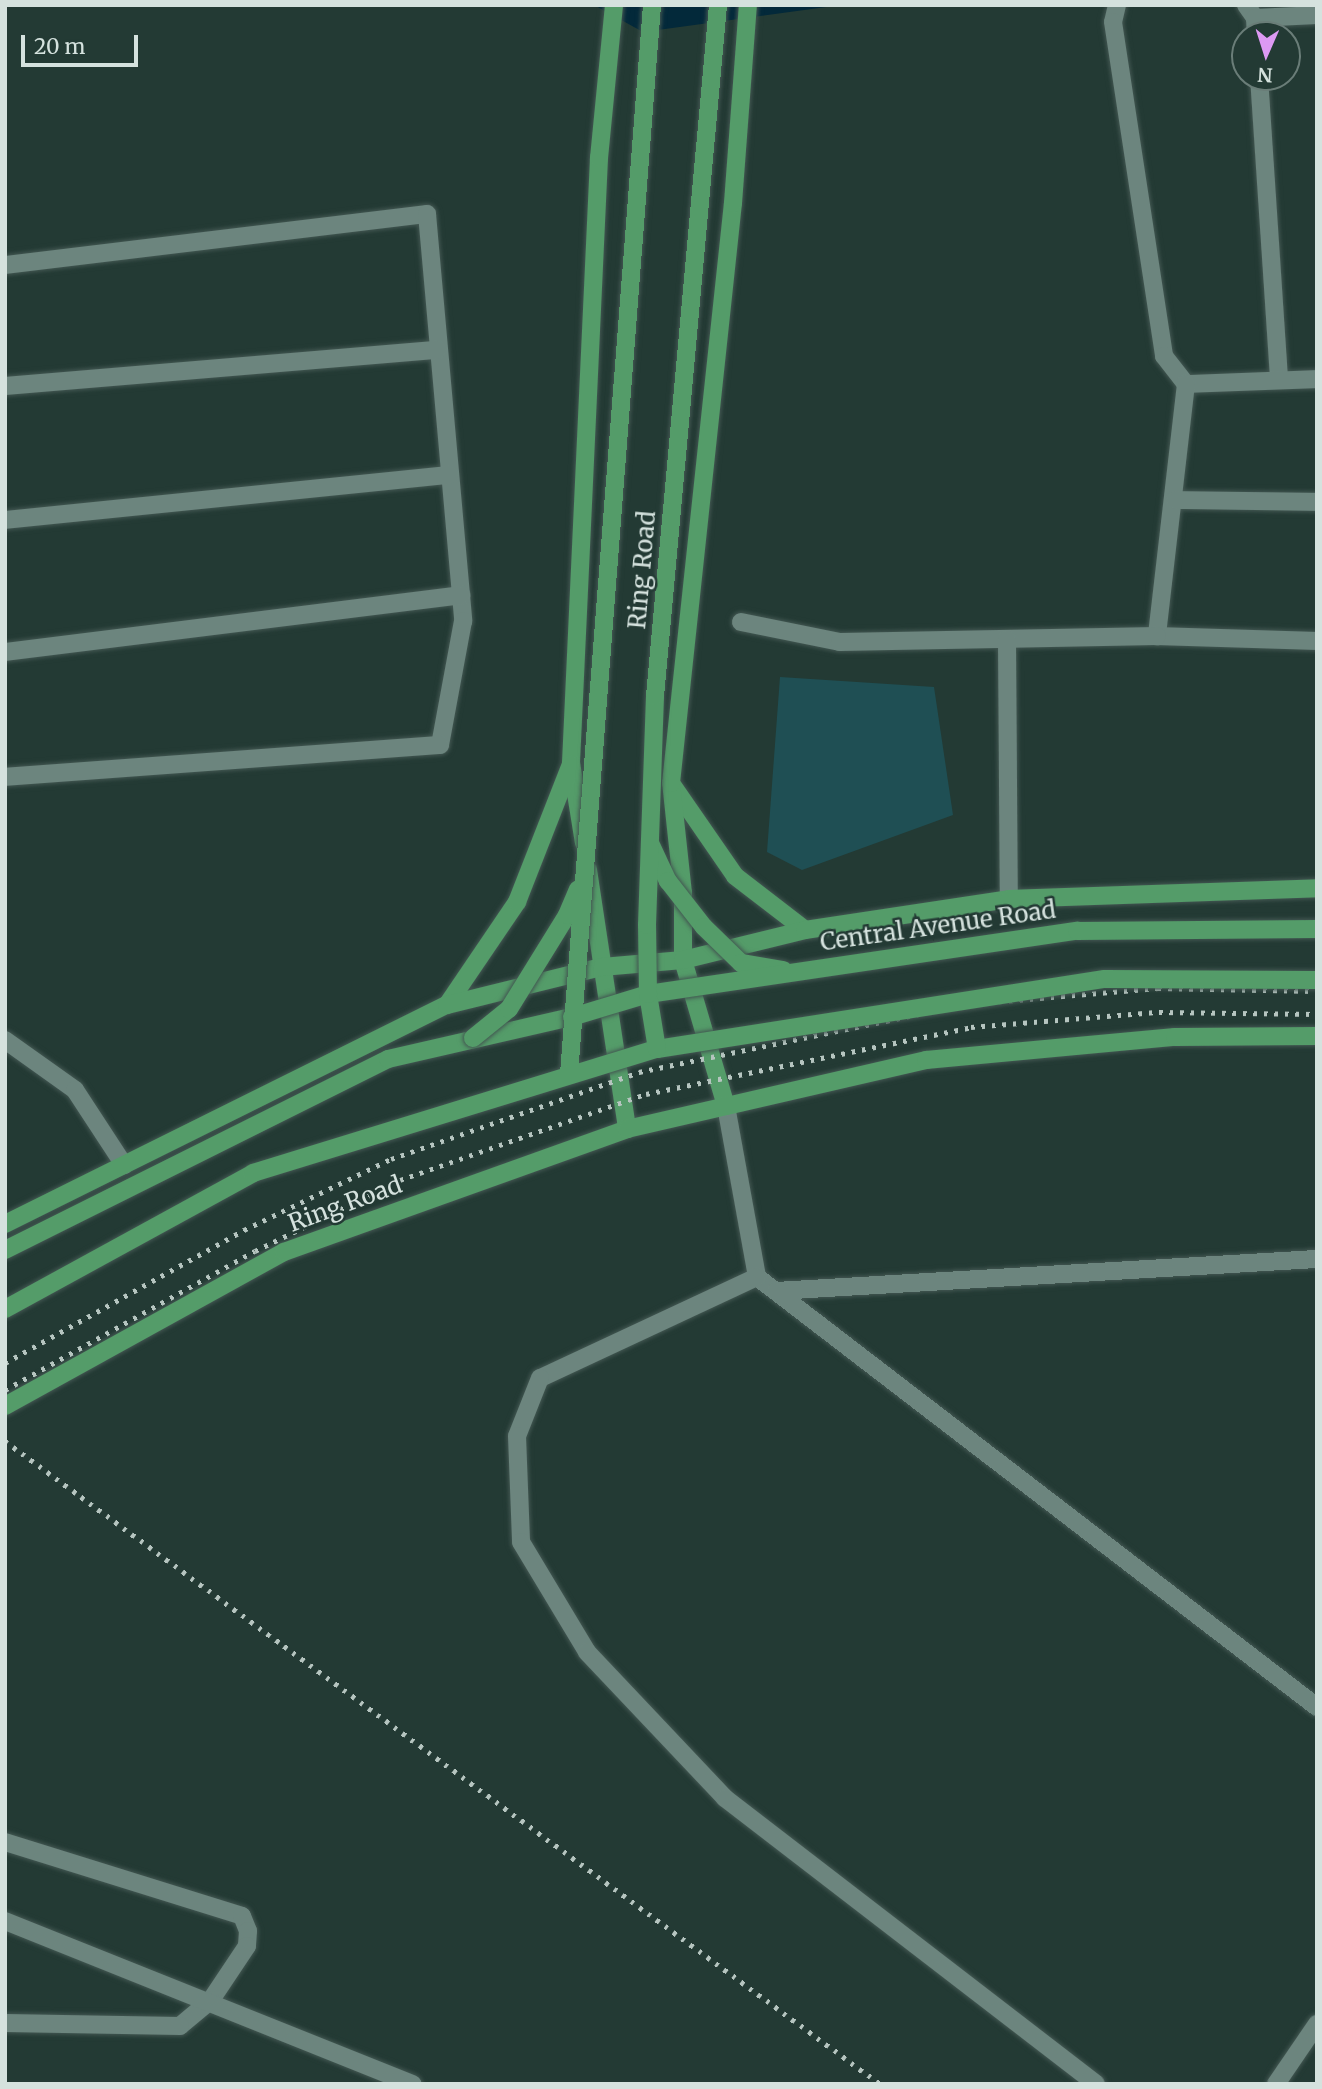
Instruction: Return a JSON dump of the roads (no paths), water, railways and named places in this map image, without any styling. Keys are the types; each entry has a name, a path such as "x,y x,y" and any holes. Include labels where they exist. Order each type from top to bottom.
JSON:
{"main road":[{"path":"614,5 599,158 571,763 627,1129"},
{"name":"Ring Road","path":"569,1074 653,5"},
{"name":"Ring Road","path":"657,1049 648,994 655,696 718,5"},
{"name":"Ring Road","path":"726,1106 683,960 683,893 671,783 733,203 748,5"},
{"path":"447,1005 517,902 571,763"},
{"path":"671,783 735,876 805,930"},
{"path":"650,842 668,881 704,927 741,963 798,973"},
{"path":"473,1038 509,1009 567,915 585,873"},
{"name":"Central Avenue Road","path":"5,1224 447,1005 603,967 683,960 805,930 1009,899 1317,888"},
{"name":"Central Avenue Road","path":"572,1017 648,994 1077,931 1317,929"},
{"path":"5,1309 253,1173 657,1049 1105,979 1317,980"},
{"path":"5,1250 388,1059 572,1017"},
{"name":"Ring Road","path":"5,1406 285,1252 627,1129 926,1060 1175,1037 1317,1036"}],"street":[{"path":"1117,5 1113,22 1164,356 1186,384 1175,500 1157,636"},
{"path":"1253,19 1317,15"},
{"path":"1260,91 1279,378"},
{"path":"5,265 427,214 463,621 440,745 5,777"},
{"path":"5,386 438,350"},
{"path":"1186,384 1279,378 1317,379"},
{"path":"5,520 450,475"},
{"path":"1175,500 1317,502"},
{"path":"5,653 461,595"},
{"path":"741,622 840,642 1157,636 1317,641"},
{"path":"1007,639 1009,899"},
{"path":"5,1040 75,1090 124,1165"},
{"path":"726,1106 757,1277 1317,1707"},
{"path":"776,1292 1317,1259"},
{"path":"757,1277 540,1378 517,1436 521,1542 587,1653 725,1798 1096,2084"},
{"path":"5,1842 242,1916 248,1931 247,1946 211,2000 180,2026 5,2023"},
{"path":"5,1921 211,2000 307,2045 412,2084"},
{"path":"1276,2084 1317,2024"}],"water":[{"path":"594,5 841,5 643,32"}],"railway":[{"path":"5,1363 244,1230 391,1159 639,1072 967,1004 1158,988 1317,991"},
{"path":"5,1390 255,1251 400,1180 646,1094 971,1027 1159,1012 1317,1014"},
{"path":"5,1441 880,2084"}]}
